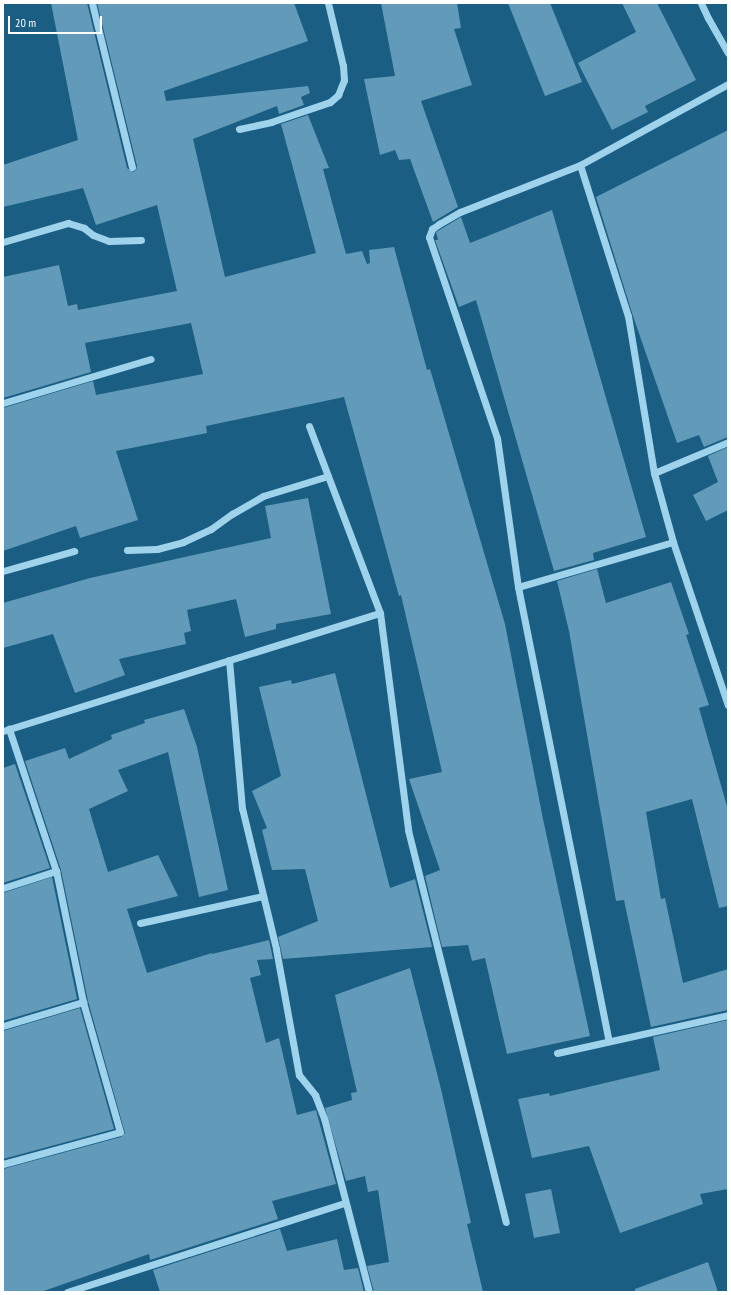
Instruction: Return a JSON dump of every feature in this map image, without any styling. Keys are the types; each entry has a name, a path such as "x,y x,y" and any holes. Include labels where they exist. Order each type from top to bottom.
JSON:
{"street":[{"path":"92,3 132,167"},
{"path":"239,129 271,122 330,102 338,95 344,80 343,66 328,3"},
{"path":"702,3 708,18 728,53"},
{"path":"609,1041 518,587 497,438 430,237 432,229 460,212 580,165 728,84"},
{"path":"580,165 628,316 654,473 673,542 728,705"},
{"path":"3,242 68,223 84,228 93,235 109,241 141,240"},
{"path":"3,403 151,359"},
{"path":"309,426 380,613 408,830 506,1222"},
{"path":"654,473 728,442"},
{"path":"126,550 157,549 183,542 211,529 232,514 263,496 328,476"},
{"path":"518,587 673,542"},
{"path":"3,571 74,551"},
{"path":"3,1164 120,1132 83,1002 56,871 6,730 380,613"},
{"path":"230,660 242,808 276,949 299,1075 315,1095 324,1118 368,1292"},
{"path":"3,888 56,871"},
{"path":"140,923 263,896"},
{"path":"3,1026 83,1002"},
{"path":"557,1053 728,1015"},
{"path":"67,1292 345,1203"}],"building":[{"path":"51,3 87,3 127,168 133,172 136,170 137,166 97,3 294,3 308,41 164,91 166,101 308,86 310,93 301,97 304,105 279,114 277,106 193,139 225,277 316,253 281,124 308,115 329,168 323,169 346,254 362,251 367,264 370,263 369,250 394,247 427,370 430,369 505,624 543,819 590,1036 507,1054 485,958 472,961 468,945 442,947 425,876 440,870 409,779 442,772 401,595 399,596 344,397 206,426 207,433 116,451 138,520 80,538 76,526 3,551 3,408 93,381 96,395 203,374 191,323 85,343 91,372 3,398 3,277 59,265 68,306 77,304 78,310 177,291 157,205 96,225 83,188 3,207 3,165 78,140"},
{"path":"381,3 457,3 461,28 454,29 472,85 421,101 458,207 433,222 410,159 399,160 395,150 380,155 364,79 395,76"},
{"path":"508,3 550,3 582,82 545,96"},
{"path":"622,3 657,3 696,80 645,106 648,112 612,130 578,63 636,32"},
{"path":"728,130 728,437 704,447 699,435 677,443 633,316 596,197"},
{"path":"552,210 646,537 593,553 594,560 554,571 476,300 459,307 435,240 438,240 436,232 461,217 470,243"},
{"path":"728,447 728,510 706,521 693,495 718,482 708,456"},
{"path":"308,498 331,614 276,624 276,629 245,637 236,599 187,610 191,631 184,633 186,644 119,659 125,675 75,693 53,634 3,648 3,603 90,578 271,538 265,506"},
{"path":"597,569 606,603 671,582 689,634 686,635 709,705 699,708 728,810 728,906 719,908 692,799 646,812 661,899 665,898 683,983 728,969 728,1010 651,1027 624,900 616,901 569,631 557,581"},
{"path":"335,673 390,888 415,879 432,947 283,959 278,937 318,921 305,869 272,870 262,830 267,828 252,791 281,776 259,687 291,680 292,684"},
{"path":"184,709 197,747 228,890 199,897 168,752 118,770 128,791 89,809 108,872 158,855 178,896 127,909 147,973 212,953 269,940 273,959 257,960 261,975 250,978 266,1043 279,1038 297,1115 316,1110 336,1184 272,1201 278,1219 150,1260 149,1254 41,1292 3,1292 3,1169 121,1137 125,1133 88,1001 61,870 25,761 65,748 69,759 112,739 111,735 145,723 144,720"},
{"path":"15,764 50,868 3,883 3,768"},
{"path":"52,877 77,999 3,1021 3,893"},
{"path":"410,968 441,1089 471,1223 467,1224 483,1292 374,1292 367,1266 389,1262 378,1190 368,1192 365,1176 346,1181 325,1108 352,1100 351,1093 357,1092 335,995"},
{"path":"80,1008 114,1129 3,1159 3,1031"},
{"path":"728,1020 728,1189 700,1194 703,1204 620,1233 589,1146 532,1158 518,1099 549,1093 550,1096 660,1070 653,1037"},
{"path":"551,1189 560,1233 534,1238 525,1194"},
{"path":"280,1229 287,1251 337,1239 344,1270 358,1268 364,1292 160,1292 153,1270"},
{"path":"708,1262 718,1292 635,1292 635,1289"}]}
